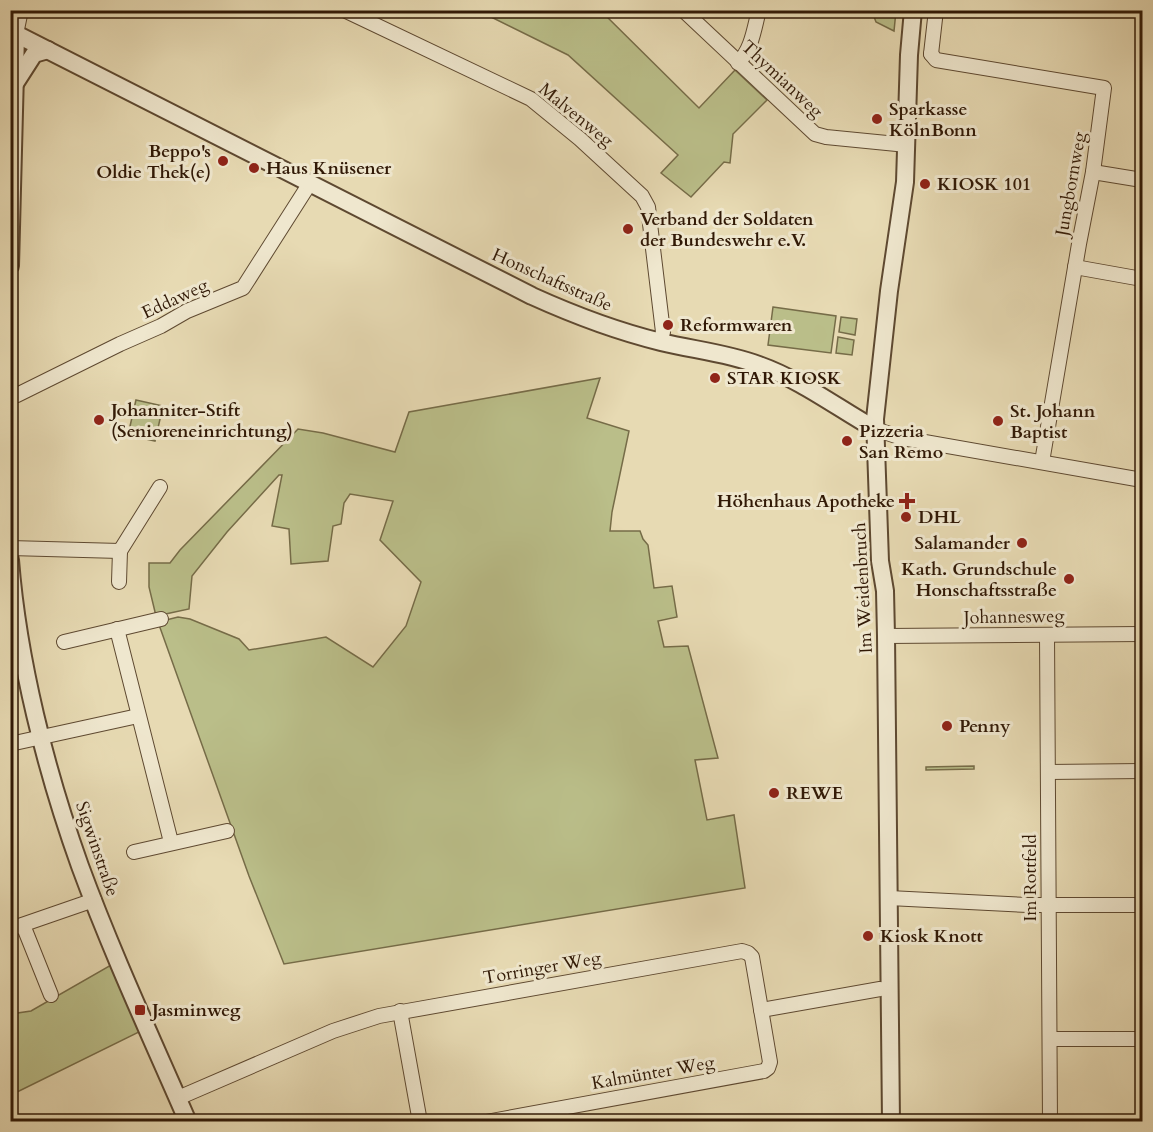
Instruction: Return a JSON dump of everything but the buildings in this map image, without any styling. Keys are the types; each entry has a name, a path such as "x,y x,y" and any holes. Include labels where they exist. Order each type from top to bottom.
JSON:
{"street":[{"path":"10,266 13,103 16,83 13,32 21,10"},
{"name":"Malvenweg","path":"344,10 531,99 580,139 642,196 648,207 663,332 660,342"},
{"name":"Thymianweg","path":"683,10 815,134 826,138 907,145"},
{"path":"738,63 745,56 751,44 759,10"},
{"name":"Im Weidenbruch","path":"891,1122 885,591 880,561 875,429 877,388 905,182 909,55 913,10"},
{"path":"909,55 931,54 936,10"},
{"name":"Honschaftsstraße","path":"13,32 539,300 603,326 660,342 727,355 776,372 807,387 875,429 902,438 1143,480"},
{"path":"16,83 34,54 48,50"},
{"name":"Jungbornweg","path":"931,54 936,60 1104,88 1093,172 1042,462"},
{"path":"1093,172 1143,180"},
{"name":"Eddaweg","path":"10,396 47,381 203,304 243,288 310,183"},
{"path":"1075,267 1143,279"},
{"path":"119,582 120,551 160,487"},
{"path":"10,548 120,551"},
{"name":"Sigwinstraße","path":"11,570 23,652 41,738 80,864 125,978 187,1121"},
{"path":"64,642 160,619"},
{"path":"117,629 171,842"},
{"name":"Johannesweg","path":"886,636 1142,634"},
{"name":"Im Rottfeld","path":"1047,635 1050,1122"},
{"path":"10,744 138,716"},
{"path":"1048,772 1143,771"},
{"path":"134,852 226,831"},
{"path":"889,898 1049,905 1143,905"},
{"path":"51,995 17,927 94,900"},
{"name":"Torringer Weg","path":"178,1098 355,1022 400,1011 742,951 752,957 761,1010"},
{"path":"761,1010 880,989"},
{"name":"Kalmünter Weg","path":"486,1122 764,1071 770,1062 761,1010"},
{"path":"400,1011 420,1122"},
{"path":"1050,1039 1143,1039"}],"green space":[{"path":"479,11 601,11 699,108 735,70 767,100 733,134 730,163 724,162 691,197 661,173 678,155 568,55"},
{"path":"875,11 896,11 894,31 876,22 873,14"},
{"path":"773,307 836,316 831,353 768,345"},
{"path":"841,317 857,319 855,335 839,332"},
{"path":"838,337 854,340 852,355 836,353"},
{"path":"600,378 587,418 629,431 610,531 640,531 648,545 654,588 672,586 677,617 658,621 664,647 688,646 718,758 695,760 707,820 734,815 745,888 284,964 249,876 158,622 178,617 190,619 239,639 249,650 326,637 373,667 406,626 421,582 380,540 393,501 350,494 344,503 341,524 333,526 328,561 291,564 289,529 272,526 282,475 279,475 227,532 192,576 189,609 156,616 149,587 149,563 170,563 298,429 323,433 395,452 409,412"},
{"path":"136,400 163,406 155,441 128,435"},
{"path":"974,766 974,769 926,770 926,767"},
{"path":"111,965 139,1032 11,1095 11,1014 31,1011"}],"place":[{"name":"Sparkasse KölnBonn","path":"877,119"},
{"name":"Beppo's Oldie Thek(e)","path":"223,161"},
{"name":"Haus Knüsener","path":"254,168"},
{"name":"KIOSK 101","path":"925,184"},
{"name":"Verband der Soldaten der Bundeswehr e.V.","path":"628,229"},
{"name":"Reformwaren","path":"668,325"},
{"name":"STAR KIOSK","path":"715,378"},
{"name":"Johanniter-Stift (Senioreneinrichtung)","path":"99,420"},
{"name":"St. Johann Baptist","path":"998,421"},
{"name":"Pizzeria San Remo","path":"847,441"},
{"name":"Höhenhaus Apotheke","path":"907,501"},
{"name":"DHL","path":"906,517"},
{"name":"Salamander","path":"1022,543"},
{"name":"Kath. Grundschule Honschaftsstraße","path":"1069,579"},
{"name":"Penny","path":"947,726"},
{"name":"REWE","path":"774,793"},
{"name":"Kiosk Knott","path":"868,936"},
{"name":"Jasminweg","path":"140,1010"}]}
